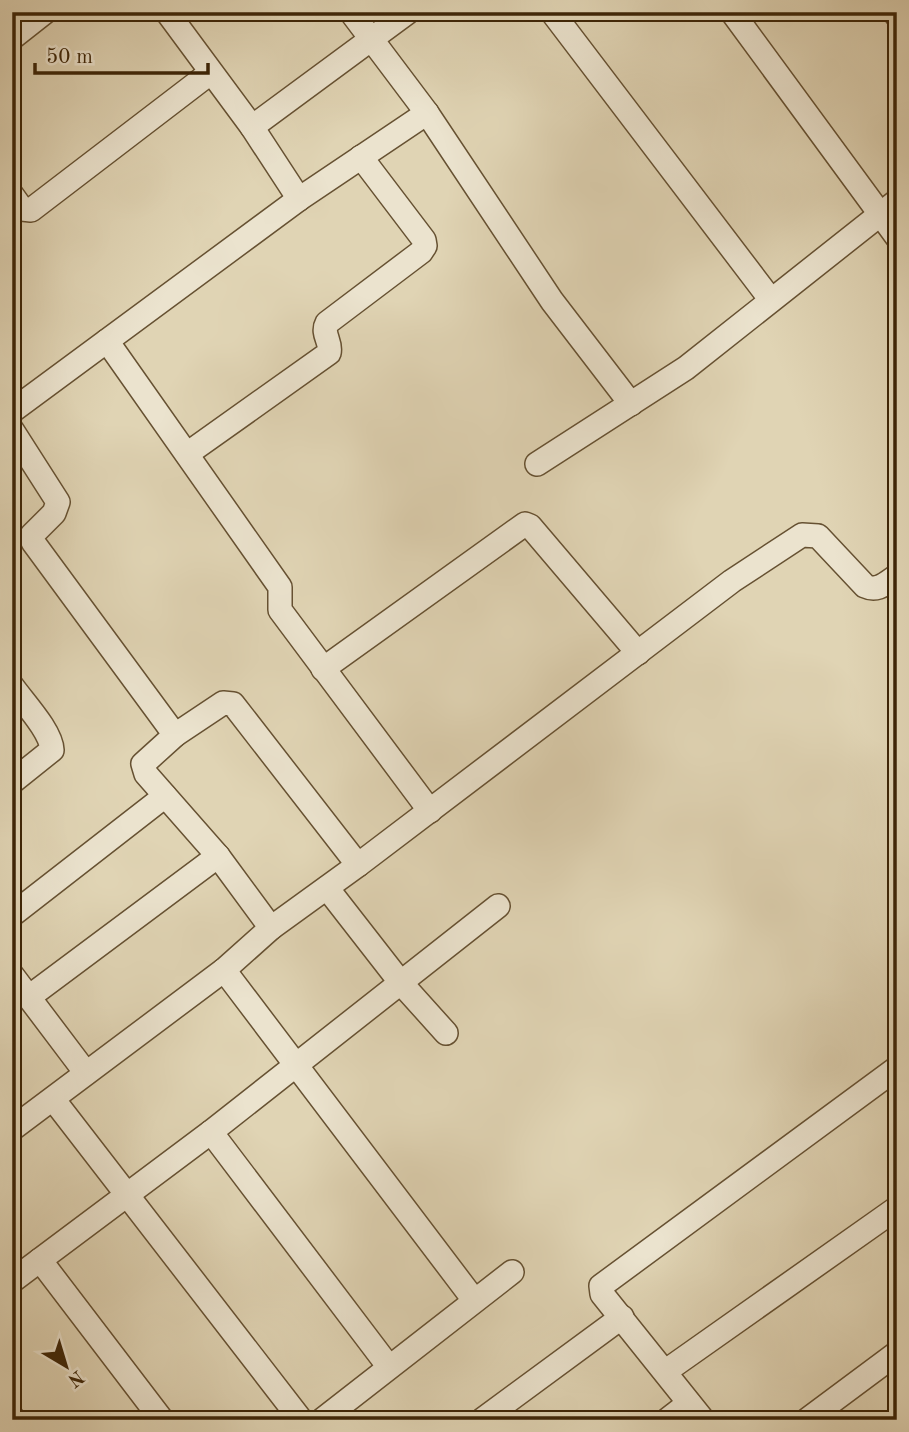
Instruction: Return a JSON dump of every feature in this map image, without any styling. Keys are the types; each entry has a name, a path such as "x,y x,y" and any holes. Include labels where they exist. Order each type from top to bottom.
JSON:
{"street":[{"path":"12,38 45,12"},
{"path":"167,12 252,127 299,200"},
{"path":"351,12 427,113 552,301 631,404"},
{"path":"252,127 408,12"},
{"path":"552,12 771,300"},
{"path":"732,12 889,208 897,237"},
{"path":"12,195 22,209 31,210 211,73"},
{"path":"12,411 299,200 427,113"},
{"path":"187,454 329,353 324,329 327,323 421,252 425,246 424,240 361,158"},
{"path":"537,464 686,368 889,208"},
{"path":"107,341 280,587 280,610 430,811"},
{"path":"12,429 58,502 54,513 32,536 33,542 175,735"},
{"path":"323,669 525,524 530,526 638,653"},
{"path":"12,1129 224,970 271,928 358,866 732,581 802,535 818,536 870,588 877,589 897,576"},
{"path":"12,686 52,746 50,753 12,782"},
{"path":"271,928 218,856 146,774 144,764 175,735 223,703 233,704 358,866"},
{"path":"12,915 165,796"},
{"path":"29,997 218,856"},
{"path":"327,888 401,983 446,1033"},
{"path":"12,1281 211,1132 498,906"},
{"path":"224,970 474,1300"},
{"path":"12,975 86,1073"},
{"path":"667,1420 696,1411 600,1291 602,1284 897,1069"},
{"path":"53,1099 301,1420"},
{"path":"211,1132 389,1367"},
{"path":"666,1371 897,1208"},
{"path":"40,1260 162,1420"},
{"path":"322,1420 512,1272"},
{"path":"482,1420 622,1317"},
{"path":"807,1420 897,1353"}]}
